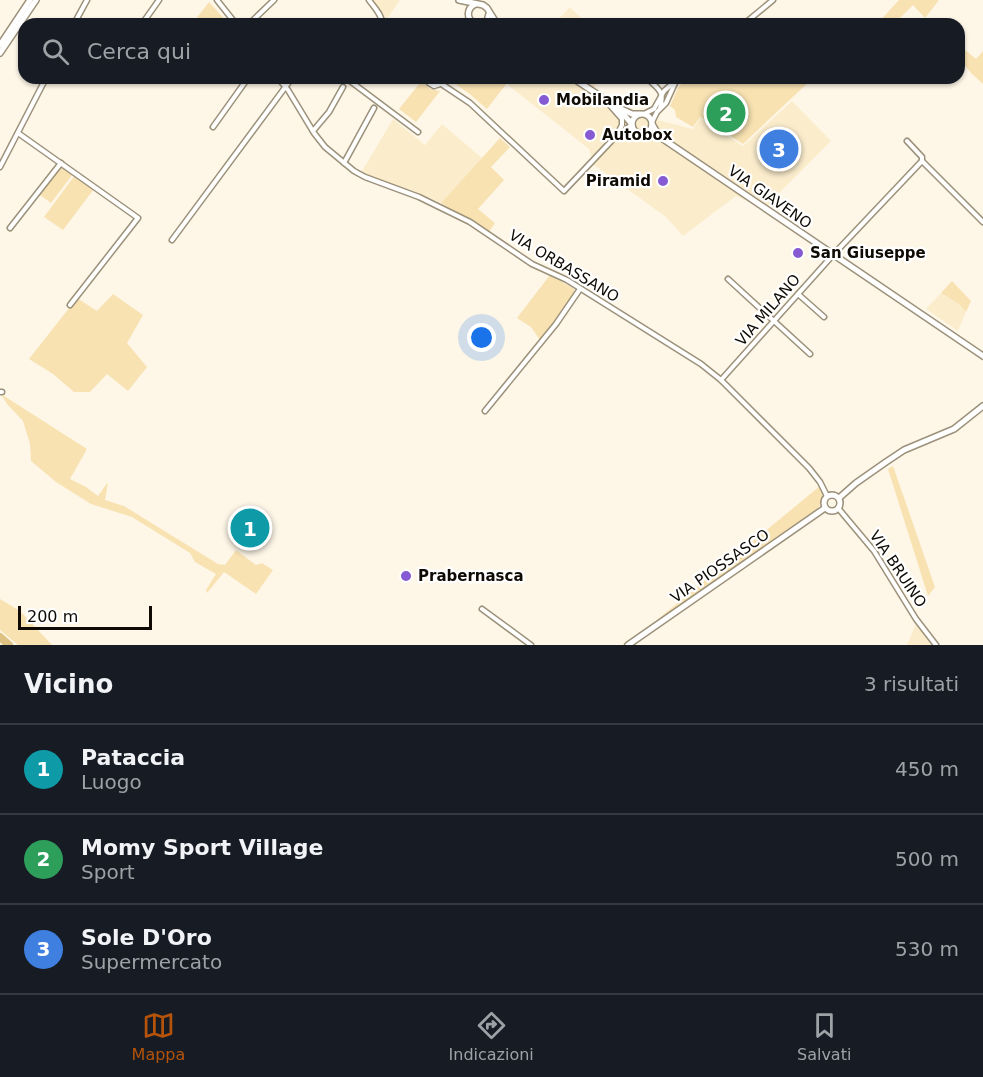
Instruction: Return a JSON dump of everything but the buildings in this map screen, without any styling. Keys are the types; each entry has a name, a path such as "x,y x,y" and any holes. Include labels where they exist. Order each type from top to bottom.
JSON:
{"main road":[{"path":"0,45 30,0"},
{"path":"24,18 36,0"},
{"path":"458,0 477,2 486,6 493,18"},
{"path":"458,0 469,18"},
{"path":"468,15 470,8 477,2"},
{"path":"489,12 489,18"},
{"path":"0,53 18,26"},
{"name":"VIA GIAVENO","path":"582,84 628,113 649,117 663,139 983,356"},
{"name":"VIA GIAVENO","path":"604,99 624,115 636,133 663,139"},
{"path":"632,125 634,118 642,114"},
{"path":"645,134 651,129 652,123"},
{"path":"838,498 904,450 954,429 983,406"},
{"path":"835,495 838,498 840,503 838,508 832,511 825,507 824,502 827,496 835,495"},
{"name":"VIA PIOSSASCO","path":"628,645 825,507"}],"street":[{"path":"77,18 87,0"},
{"path":"146,18 159,0"},
{"path":"216,0 231,18"},
{"path":"255,18 274,0"},
{"path":"369,0 381,18"},
{"path":"751,18 773,0"},
{"path":"0,167 43,84"},
{"path":"213,127 244,84"},
{"name":"VIA ORBASSANO","path":"283,84 325,147 354,171 419,197 470,222 532,264 567,280 701,364 809,468 827,496"},
{"path":"172,240 287,84"},
{"path":"354,84 418,132"},
{"path":"446,84 564,191 617,135 632,125"},
{"path":"652,123 663,98 662,93 653,84"},
{"path":"642,114 657,105 662,93 672,84"},
{"path":"660,109 666,103 676,84"},
{"path":"313,131 329,112 344,87"},
{"name":"VIA GIAVENO","path":"604,99 622,119 617,135"},
{"path":"344,163 374,108"},
{"path":"18,132 138,218 70,305"},
{"path":"617,135 636,133"},
{"path":"907,141 922,157 922,161 983,222"},
{"name":"VIA MILANO","path":"721,381 832,255 922,161"},
{"path":"10,228 61,163"},
{"path":"728,279 810,354"},
{"path":"485,411 556,324 580,289"},
{"path":"798,294 824,317"},
{"name":"VIA BRUINO","path":"838,508 874,551 916,619 936,645"},
{"path":"482,609 531,645"}],"shaded area":[{"path":"371,0 400,0 386,18"},
{"path":"899,0 939,0 925,18 913,5 900,18 882,18"},
{"path":"209,2 224,18 197,18"},
{"path":"570,7 581,18 560,18"},
{"path":"965,50 976,59 983,51 983,84 965,66"},
{"path":"419,84 426,84 429,88 440,91 416,122 399,109"},
{"path":"455,84 506,84 487,109"},
{"path":"596,84 592,91 629,113 693,129 700,118 743,146 792,101 831,141 774,198 766,209 736,196 683,236 666,217 594,165 589,149 508,85"},
{"path":"682,84 807,84 743,144 700,117 693,127 676,117 675,110 670,106"},
{"path":"393,119 425,145 442,124 482,158 441,203 409,189 399,189 361,173"},
{"path":"500,138 510,147 491,167 504,180 478,209 495,223 489,232 441,203"},
{"path":"61,166 73,174 51,203 40,195"},
{"path":"75,175 94,189 63,230 44,217"},
{"path":"550,275 574,289 575,294 540,340 531,327 517,318"},
{"path":"952,281 971,301 966,312 959,304 941,293"},
{"path":"941,293 959,304 966,312 958,331 926,309"},
{"path":"113,294 143,315 127,343 147,367 128,391 107,374 90,392 74,392 53,374 29,359 77,298 97,311"},
{"path":"1,394 87,449 70,479 98,496 108,482 105,500 124,506 218,564 225,565 236,550 256,565 262,563 273,570 256,594 224,572 207,593 206,590 216,574 195,562 190,553 132,517 91,504 56,482 31,461 30,444 23,421"},
{"path":"893,466 935,587 928,596 888,469"},
{"path":"820,486 821,501 813,514 622,645 657,620"},
{"path":"0,599 20,611 52,645 18,645 0,630"},
{"path":"916,623 933,645 907,645"}],"waterway":[{"path":"0,637 9,645"}],"place":[{"name":"Mobilandia","path":"544,100"},
{"name":"Momy Sport Village","path":"726,113"},
{"name":"Autobox","path":"590,135"},
{"name":"Sole D'Oro","path":"779,149"},
{"name":"Piramid","path":"663,181"},
{"name":"San Giuseppe","path":"798,253"},
{"name":"Pataccia","path":"250,528"},
{"name":"Prabernasca","path":"406,576"}]}
